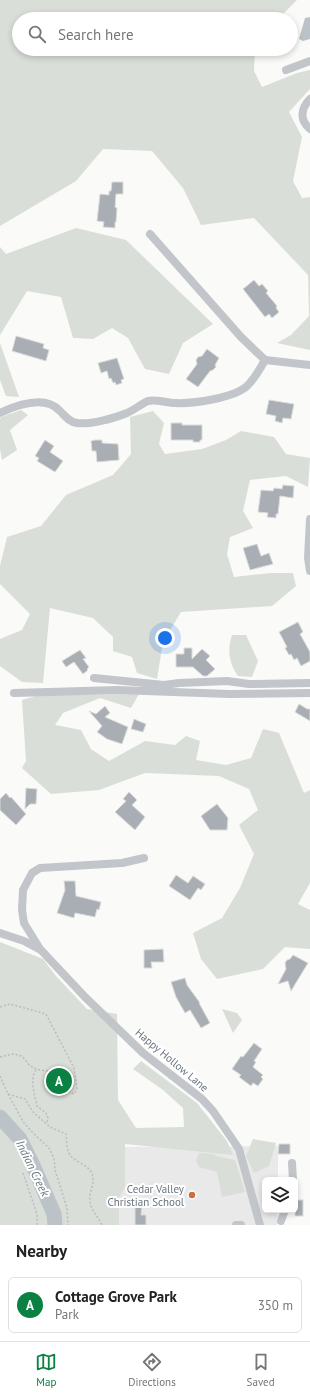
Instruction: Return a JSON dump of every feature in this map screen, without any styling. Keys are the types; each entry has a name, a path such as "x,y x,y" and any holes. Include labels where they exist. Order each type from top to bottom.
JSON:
{"street":[{"path":"286,70 310,62"},
{"path":"310,99 302,110 306,125 310,129"},
{"path":"150,234 241,337 265,360 310,365"},
{"path":"0,413 11,408 38,402 46,403 59,410 70,421 82,423 122,415 151,400 177,404 216,399 235,394 247,386 265,360"},
{"path":"310,519 308,558 310,571"},
{"path":"94,678 164,685 227,681 249,684 310,683"},
{"path":"14,693 117,690 229,694 310,693"},
{"name":"Happy Hollow Lane","path":"144,858 122,863 40,868 32,873 23,890 22,910 24,923 40,949 85,997 143,1054 202,1099 214,1112 239,1149 260,1225"},
{"path":"0,933 24,941 40,949"},
{"path":"292,1163 293,1177"},
{"path":"283,1224 285,1213"},
{"path":"236,1225 241,1225"}],"path":[{"path":"0,1007 10,1004 46,1014 74,1068 77,1089 74,1094 58,1086 49,1071 36,1070 29,1065 22,1056 12,1054 0,1057"},
{"path":"36,1070 33,1074 32,1084 37,1106 46,1114 48,1118 47,1124"},
{"path":"0,1076 24,1123 49,1148 54,1158 55,1170 67,1208 68,1225"},
{"path":"8,1094 24,1099 33,1112 47,1124 66,1134 67,1149 71,1156 88,1167 93,1178 90,1201 92,1210 102,1225"},
{"path":"23,1174 37,1214 37,1225"}],"shaded area":[{"path":"0,0 297,0 285,12 12,12 12,56 255,56 254,71 262,87 297,73 310,70 310,89 289,112 302,137 293,181 302,198 310,197 310,350 277,343 291,335 309,316 308,275 254,218 201,225 183,188 152,151 103,149 76,181 0,226"},
{"path":"310,17 310,39 303,41 299,39 305,18"},
{"path":"76,228 126,240 213,324 183,343 169,374 145,369 128,338 112,328 93,339 73,338 61,297 27,291 0,335 0,247 6,254"},
{"path":"0,343 19,397 6,396 0,380"},
{"path":"21,410 28,415 10,430 17,450 2,460 0,449 0,419 1,417"},
{"path":"153,411 164,423 159,444 165,454 202,449 226,440 241,431 274,437 286,454 310,458 308,487 286,476 250,480 243,511 253,528 230,537 227,554 234,577 271,573 293,573 296,586 272,606 181,612 163,642 157,679 137,673 132,657 113,651 113,637 93,618 50,608 43,683 22,682 0,666 0,639 22,630 30,614 0,584 0,566 7,537 41,526 66,495 113,475 131,454 130,417"},
{"path":"232,635 246,635 258,661 252,677 238,676 233,666 229,651"},
{"path":"139,694 131,708 100,698 63,713 55,725 81,730 91,749 109,761 145,741 175,745 186,736 200,741 196,760 226,765 251,758 263,729 279,733 304,793 310,790 310,883 298,904 310,910 310,949 285,947 263,969 217,979 201,959 193,933 222,918 240,888 254,854 239,825 258,810 249,789 219,776 145,773 99,790 51,794 22,768 26,761 22,700 39,695"},
{"path":"0,942 43,959 56,976 87,1009 117,1014 118,1100 136,1128 184,1127 183,1108 163,1090 133,1069 141,1061 197,1103 227,1141 233,1155 125,1144 125,1187 119,1198 119,1225 0,1225"},
{"path":"222,1009 237,1013 242,1020 233,1033"},
{"path":"253,1139 276,1143 269,1166 254,1173 246,1156"},
{"name":"Cedar Valley Christian School","path":"278,1146 278,1177 262,1177 262,1213 278,1213 277,1225 119,1225 118,1147"},
{"path":"199,1153 215,1154 215,1156 235,1160 245,1192 222,1197 217,1172 199,1167 196,1161"}],"building":[{"path":"112,182 123,182 123,194 116,194 115,207 117,208 115,228 103,227 104,222 97,221 100,194 109,195"},
{"path":"254,280 259,286 262,284 268,291 266,293 277,306 276,308 279,312 272,318 269,314 265,317 243,289"},
{"path":"16,336 44,344 43,348 49,350 46,361 12,351"},
{"path":"207,349 219,358 215,365 216,367 210,371 198,387 186,379 197,364 196,360 198,357 202,356"},
{"path":"117,358 124,379 121,380 122,383 116,385 115,382 113,383 111,378 109,379 107,371 101,373 98,363"},
{"path":"269,400 294,404 291,419 283,418 282,423 275,421 276,416 266,414"},
{"path":"171,423 182,423 182,425 202,425 202,440 200,440 200,442 193,442 193,440 171,440"},
{"path":"45,440 54,446 50,452 63,461 55,472 37,461 39,458 35,456"},
{"path":"102,440 102,443 118,444 119,460 97,462 96,451 92,451 91,441"},
{"path":"283,485 294,486 293,498 280,496 278,514 276,514 276,518 267,517 268,513 258,512 261,490 273,491 274,488 282,489"},
{"path":"257,544 261,556 269,553 273,564 250,570 243,548"},
{"path":"298,622 303,632 300,634 310,652 310,661 301,666 297,658 294,660 291,654 289,655 285,648 287,647 279,632"},
{"path":"184,648 192,648 192,659 202,649 210,656 206,660 215,669 207,676 203,676 193,667 176,667 176,654 184,654"},
{"path":"80,650 86,658 83,659 89,667 83,674 74,662 66,667 62,661"},
{"path":"299,704 307,709 310,709 310,721 295,712"},
{"path":"105,706 110,713 105,717 128,727 122,744 107,739 97,732 102,726 89,711 96,714"},
{"path":"134,719 146,724 143,732 131,729"},
{"path":"26,788 37,789 36,804 30,804 25,809"},
{"path":"129,792 137,800 132,805 145,817 135,830 115,812 126,801 123,799"},
{"path":"6,793 26,814 16,825 0,810 0,799"},
{"path":"217,804 228,818 227,830 210,830 201,816"},
{"path":"176,875 188,883 193,876 205,884 201,890 198,888 190,900 169,886"},
{"path":"64,881 75,881 76,896 101,902 95,917 75,913 74,918 57,913 65,890"},
{"path":"163,949 164,962 151,962 152,968 144,968 144,950"},
{"path":"293,955 308,963 291,991 288,981 278,984 286,969 285,963"},
{"path":"185,978 187,985 200,1003 210,1023 201,1028 190,1010 185,1013 176,997 171,982"},
{"path":"254,1043 262,1049 254,1061 256,1062 253,1067 263,1075 261,1077 263,1079 258,1086 253,1083 251,1086 239,1077 241,1075 232,1069 241,1056 243,1057"},
{"path":"279,1144 290,1144 290,1154 278,1154"},
{"path":"298,1200 303,1200 303,1216 295,1216 295,1213 298,1213"},
{"path":"135,1207 142,1207 141,1215 146,1215 146,1225 135,1225"}],"waterway":[{"name":"Indian Creek","path":"0,1117 20,1139 54,1214 55,1225"}],"place":[{"name":"Cottage Grove Park","path":"59,1081"},
{"name":"Cedar Valley Christian School","path":"192,1195"}]}
